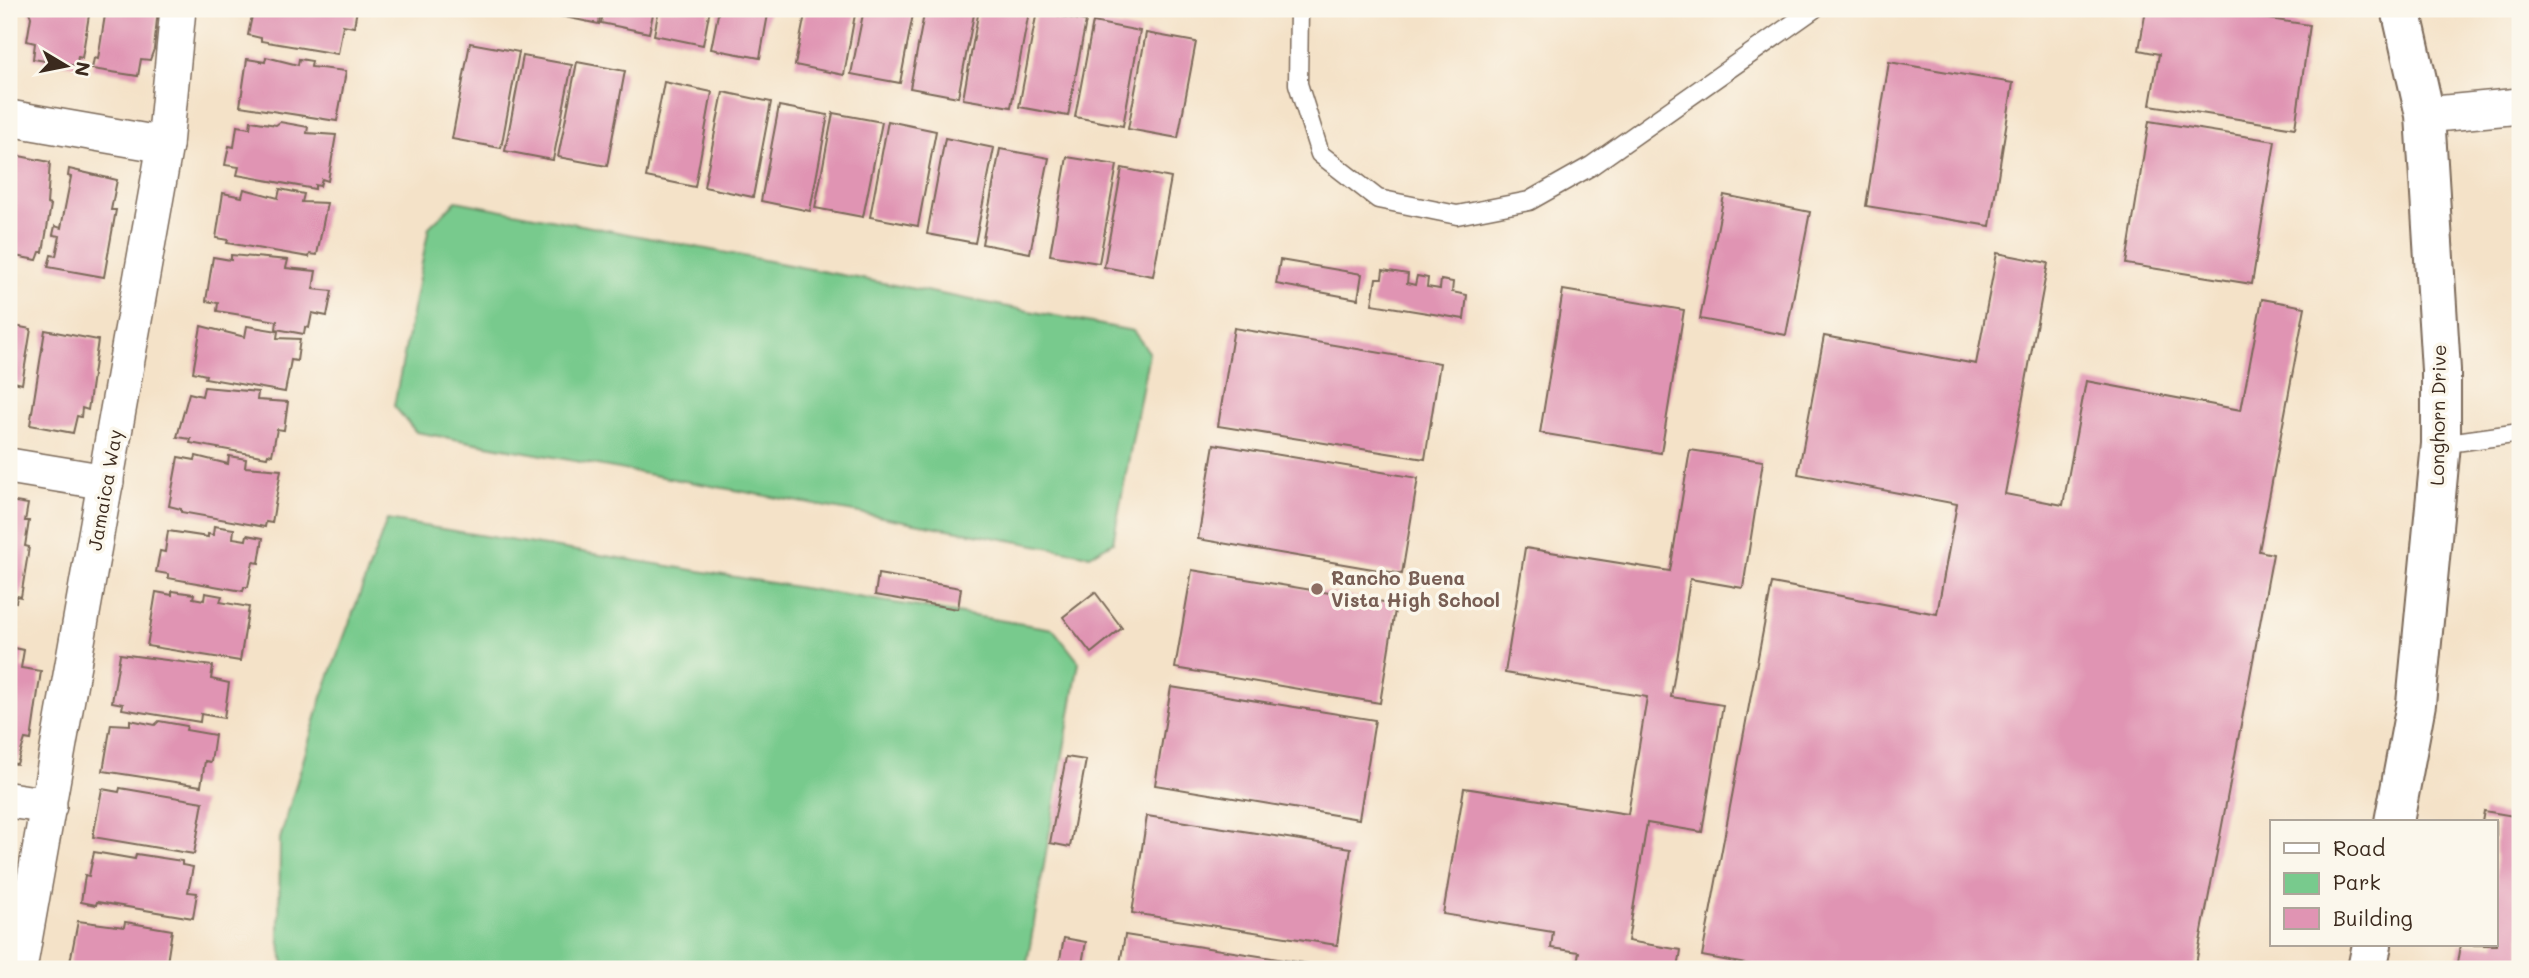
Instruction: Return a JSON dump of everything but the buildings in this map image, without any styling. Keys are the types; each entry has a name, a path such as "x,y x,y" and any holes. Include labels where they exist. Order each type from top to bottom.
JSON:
{"street":[{"name":"Jamaica Way","path":"19,969 165,145 178,9"},
{"name":"Longhorn Drive","path":"2394,820 2416,704 2441,444 2441,370 2425,116 2401,9"},
{"path":"2425,116 2520,107"},
{"path":"9,118 165,145"},
{"path":"9,466 106,482"},
{"path":"9,800 49,806"},
{"path":"2367,969 2372,946"}],"lane":[{"path":"1299,9 1298,84 1320,154 1378,199 1457,215 1530,201 1591,166 1814,9"},
{"path":"2441,444 2520,433"}],"green space":[{"path":"456,201 1133,331 1149,352 1113,542 1090,555 416,432 394,406 429,227"},
{"path":"387,520 1053,629 1079,662 1026,969 285,969 279,938 280,839 322,697"}],"place":[{"name":"Rancho Buena Vista High School","path":"1317,589"}]}
